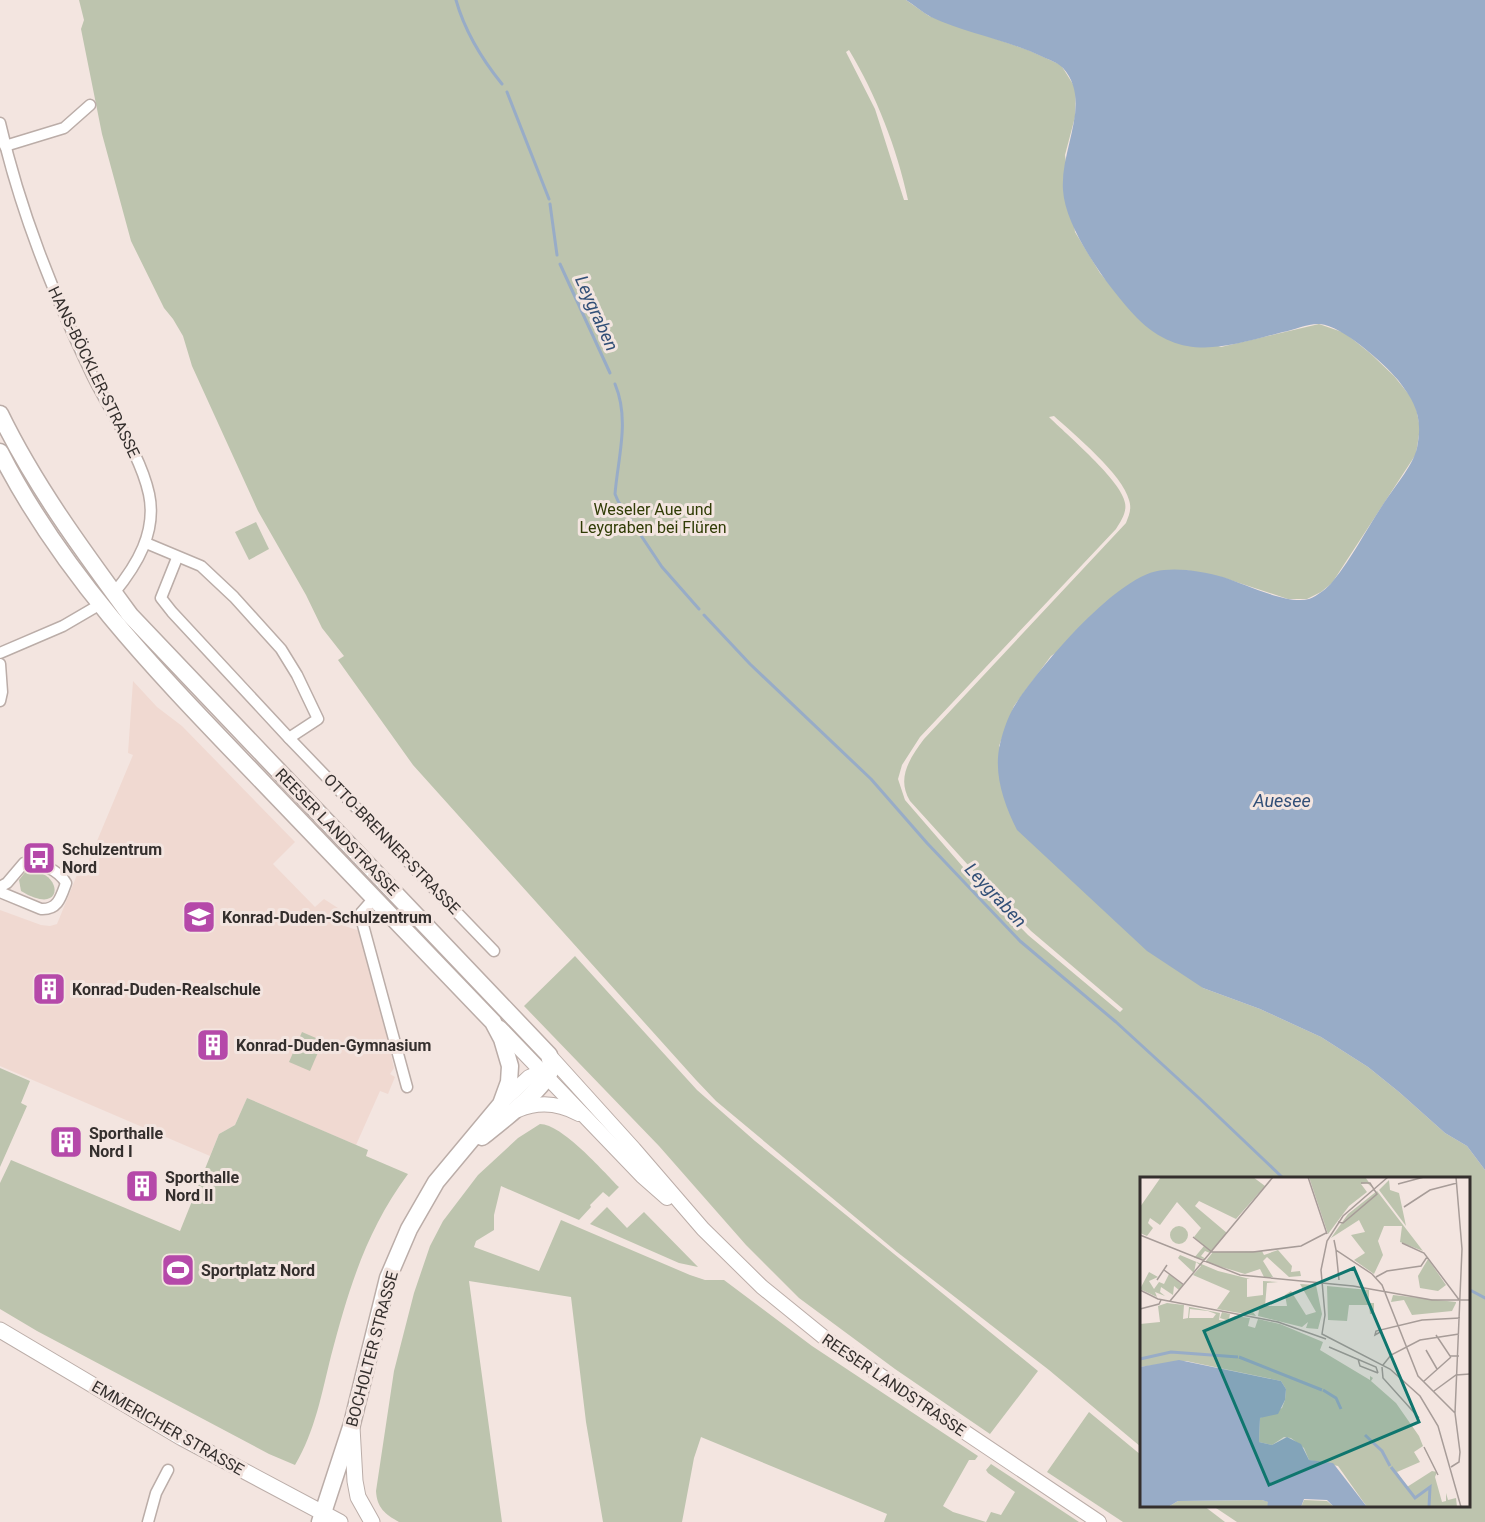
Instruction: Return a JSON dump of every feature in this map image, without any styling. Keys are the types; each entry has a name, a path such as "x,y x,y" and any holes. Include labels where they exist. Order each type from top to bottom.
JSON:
{"main road":[{"name":"REESER LANDSTRASSE","path":"0,414 16,447 71,535 130,615 550,1068"},
{"name":"REESER LANDSTRASSE","path":"0,452 59,549 99,605 172,687 493,1022"},
{"path":"99,605 114,593"},
{"path":"493,1022 502,1040 510,1066 507,1108"},
{"name":"BOCHOLTER STRASSE","path":"322,1518 352,1424 388,1278 409,1229 436,1182 507,1108 550,1068"},
{"name":"EMMERICHER STRASSE","path":"0,1330 322,1518 340,1522"},
{"path":"352,1424 358,1497 372,1522"}],"street":[{"path":"5,146 64,128 90,105"},
{"name":"HANS-BÖCKLER-STRASSE","path":"0,123 5,146 47,275 96,383 139,466 149,494 150,518 146,543 132,569 114,593"},
{"path":"146,543 177,558 201,566 234,597 281,649 297,675 318,719 289,738"},
{"name":"OTTO-BRENNER-STRASSE","path":"177,558 161,598 289,738 494,951"},
{"path":"0,653 63,626 99,605"},
{"path":"0,664 2,692 0,701"},
{"path":"29,862 58,873 66,883 57,904 47,910 0,889 24,863 29,862"},
{"name":"REESER LANDSTRASSE","path":"374,898 360,915 407,1087"},
{"name":"REESER LANDSTRASSE","path":"493,1022 550,1068 703,1229 762,1287 826,1339 1099,1522"},
{"name":"REESER LANDSTRASSE","path":"550,1068 588,1118 642,1176 703,1229"},
{"path":"507,1108 547,1103 566,1107 588,1118"},
{"path":"148,1522 156,1493 168,1470"}],"shaded area":[{"name":"Konrad-Duden-Schulzentrum","path":"133,681 157,707 182,726 295,842 273,864 315,907 324,899 341,910 336,923 363,932 394,1068 390,1074 395,1077 388,1094 380,1091 356,1145 247,1098 235,1125 219,1134 210,1156 0,1066 0,910 41,925 57,924 79,870 84,872 133,755 128,753"}],"green space":[{"name":"Weseler Aue und Leygraben bei Flüren","path":"79,0 906,0 929,16 1028,50 1061,65 1076,89 1075,117 1065,155 1075,232 1100,273 1137,317 1221,347 1319,324 1345,333 1394,376 1415,402 1420,428 1416,454 1332,583 1307,599 1288,599 1221,577 1185,570 1051,656 1014,706 999,746 1203,988 1260,1009 1321,1037 1368,1067 1445,1133 1467,1146 1485,1170 1485,1522 1237,1522 1214,1507 1470,1507 1470,1177 1140,1177 1140,1446 1049,1370 897,1252 716,1101 696,1080 413,765 338,660 344,656 322,628 258,511 192,366 183,336 164,308 131,241 102,134 81,29 84,20","holes":["849,50 868,85 898,161 908,200 904,200 875,109 846,52","1054,416 1097,455 1125,490 1130,503 1126,523 924,739 906,768 904,784 910,801 978,876 1031,931 1123,1009 1120,1012 1028,935 976,882 905,800 898,779 902,765 920,737 1116,529 1123,516 1125,503 1114,483 1092,458 1049,417"]},
{"path":"256,522 269,549 249,560 235,532"},
{"path":"26,871 38,872 47,877 53,883 55,890 53,896 46,899 36,898 21,891 19,880"},
{"path":"575,956 697,1090 755,1141 1038,1371 990,1434 895,1369 799,1298 746,1245 659,1146 524,1006"},
{"path":"302,1032 323,1041 310,1071 289,1062"},
{"path":"0,1068 30,1081 21,1103 27,1106 0,1167"},
{"name":"Sportplatz Nord","path":"247,1098 368,1150 366,1156 408,1174 393,1195 360,1261 331,1356 313,1426 295,1465 269,1454 37,1331 0,1309 0,1183 11,1160 180,1231 219,1134 235,1125"},
{"path":"540,1124 549,1126 570,1140 619,1187 609,1197 603,1192 579,1220 501,1186 494,1215 494,1230 476,1241 474,1247 539,1271 561,1220 690,1275 705,1280 724,1280 812,1346 978,1456 975,1460 969,1460 943,1506 953,1512 986,1522 884,1522 887,1514 701,1437 694,1458 682,1522 603,1522 586,1422 571,1297 469,1281 502,1522 399,1522 386,1513 378,1502 376,1491 394,1371 414,1293 430,1246 443,1221 478,1175 518,1138"},
{"path":"607,1207 627,1228 644,1212 698,1267 679,1263 590,1224"},
{"path":"1089,1412 1140,1454 1140,1507 1205,1507 1225,1522 1123,1522 1047,1472"},
{"path":"991,1464 1079,1522 986,1522 991,1512 1001,1515 1015,1492 988,1473 986,1470"}],"water":[{"name":"Auesee","path":"906,0 1485,0 1485,1170 1467,1146 1445,1133 1368,1067 1321,1037 1260,1009 1203,988 1147,951 1017,830 1004,799 999,777 1000,744 1011,711 1028,686 1062,645 1104,603 1125,586 1146,575 1171,570 1216,575 1289,599 1309,599 1328,586 1346,563 1415,455 1419,428 1414,404 1398,380 1383,364 1362,346 1329,326 1311,325 1225,346 1207,348 1171,342 1154,332 1137,318 1102,275 1080,240 1066,206 1063,174 1073,126 1075,96 1071,81 1063,68 1029,51 931,17"}],"waterway":[{"name":"Leygraben","path":"456,0 474,44 502,84"},
{"name":"Leygraben","path":"507,92 549,199"},
{"name":"Leygraben","path":"550,204 557,255"},
{"name":"Leygraben","path":"560,264 610,373"},
{"name":"Leygraben","path":"615,384 622,411 622,439 615,494 662,567 699,609"},
{"name":"Leygraben","path":"704,615 750,664 871,779 927,843 1020,941 1116,1022 1282,1177"},
{"name":"Leygraben","path":"1470,1290 1485,1298"}],"place":[{"name":"Schulzentrum Nord","path":"39,858"},
{"name":"Konrad-Duden-Schulzentrum","path":"199,917"},
{"name":"Konrad-Duden-Realschule","path":"49,989"},
{"name":"Konrad-Duden-Gymnasium","path":"213,1045"},
{"name":"Sporthalle Nord I","path":"66,1142"},
{"name":"Sporthalle Nord II","path":"142,1186"},
{"name":"Sportplatz Nord","path":"178,1270"}]}
